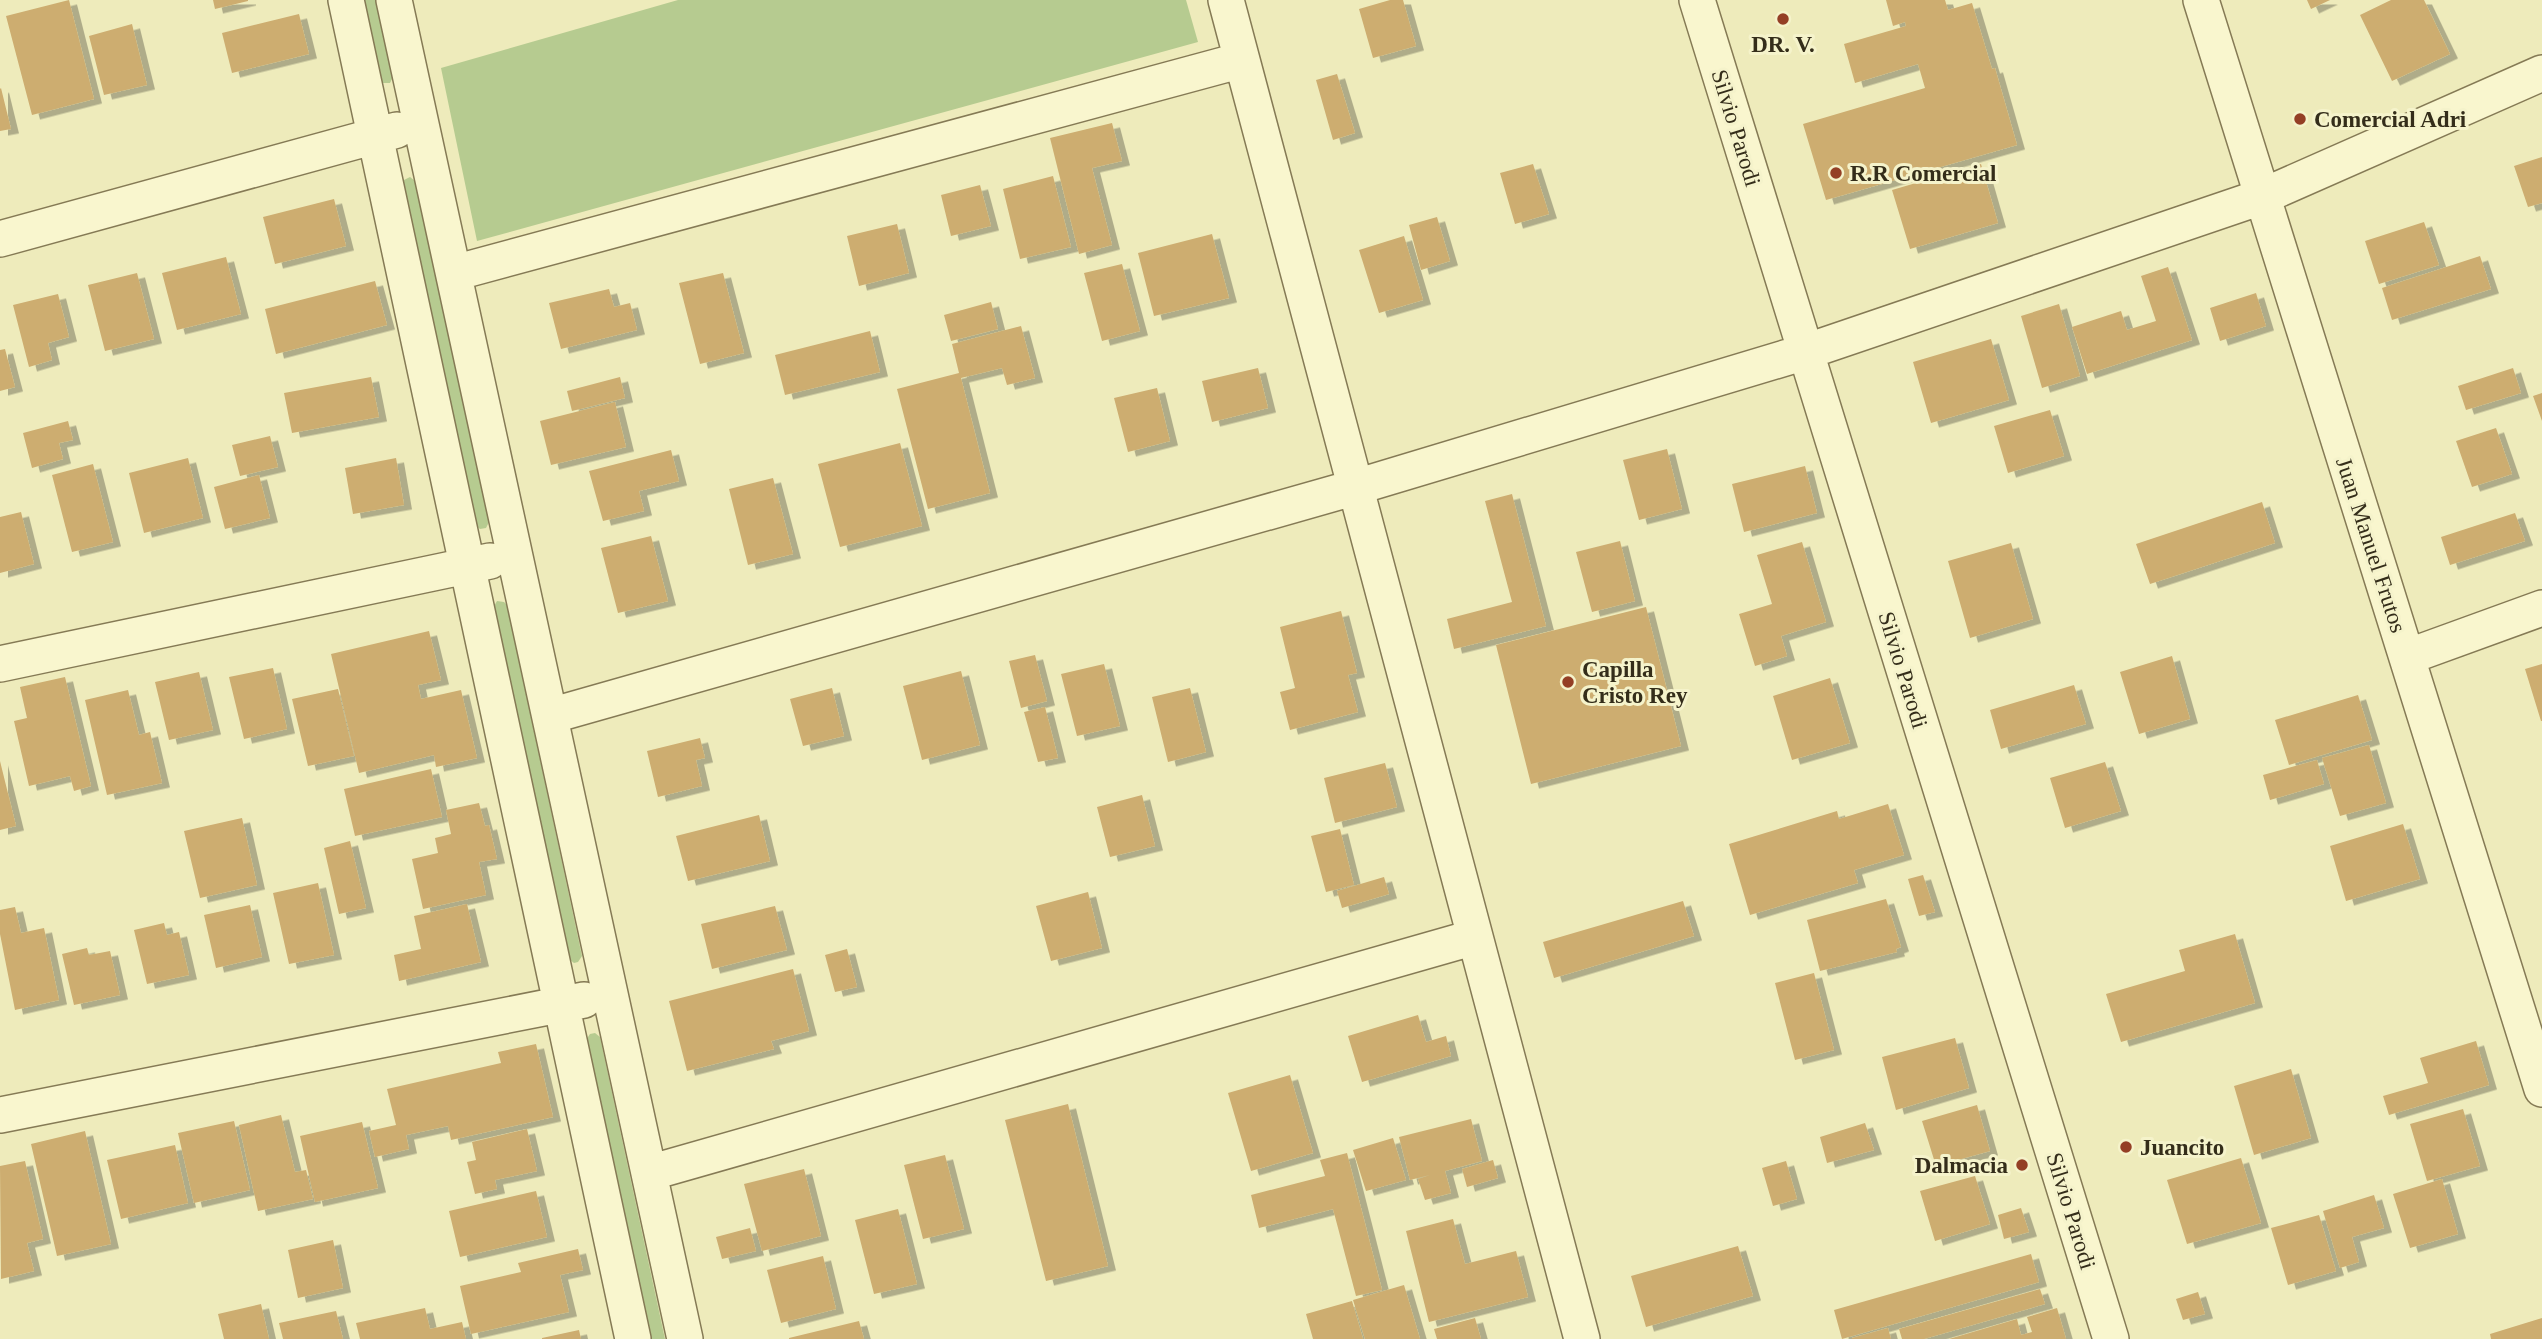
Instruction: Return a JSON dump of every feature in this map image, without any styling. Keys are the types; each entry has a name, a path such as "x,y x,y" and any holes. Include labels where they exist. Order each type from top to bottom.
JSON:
{"street":[{"path":"346,0 632,1339"},
{"path":"394,0 685,1339"},
{"path":"1226,0 1582,1339"},
{"name":"Silvio Parodi","path":"1697,0 2110,1339"},
{"name":"Juan Manuel Frutos","path":"2201,0 2542,1089"},
{"path":"454,273 1242,60"},
{"path":"550,716 1356,487 1805,352 2261,197 2542,73"},
{"path":"0,239 421,123"},
{"path":"0,664 515,556"},
{"path":"2407,657 2542,608"},
{"path":"649,1173 1475,937"},
{"path":"0,1115 611,995"}],"green space":[{"path":"362,0 376,0 393,77 390,83 381,83"},
{"path":"678,0 1186,0 1198,42 477,241 441,68"},
{"path":"410,177 415,181 489,522 486,528 480,529 475,525 402,181"},
{"path":"497,601 507,605 582,956 574,963 569,959 493,608"},
{"path":"595,1033 600,1037 665,1339 650,1339 586,1040 590,1034"}],"building":[{"path":"69,0 94,99 32,115 6,16"},
{"path":"213,0 248,0 248,1 215,9"},
{"path":"1390,0 1403,0 1416,46 1373,58 1359,9"},
{"path":"1886,0 1945,0 1948,10 1972,3 1992,69 1995,68 2017,145 1826,200 1803,124 1925,88 1918,64 1855,83 1844,44 1906,26 1905,22 1893,26"},
{"path":"2307,0 2330,0 2311,9"},
{"path":"2391,0 2424,0 2450,54 2392,81 2360,15"},
{"path":"299,14 309,54 232,73 222,33"},
{"path":"132,24 147,85 104,95 89,36"},
{"path":"1337,74 1355,133 1333,140 1316,80"},
{"path":"0,89 11,129 0,131"},
{"path":"1112,123 1122,161 1092,168 1112,245 1079,254 1050,138"},
{"path":"2542,157 2542,203 2528,207 2514,166"},
{"path":"1533,164 1549,214 1515,224 1500,173"},
{"path":"1981,164 1998,223 1910,249 1892,190"},
{"path":"1053,176 1071,247 1020,259 1003,189"},
{"path":"980,185 991,226 951,236 941,195"},
{"path":"334,199 346,246 275,264 263,217"},
{"path":"1437,217 1450,261 1421,270 1409,225"},
{"path":"2424,222 2439,265 2379,284 2365,241"},
{"path":"897,224 909,273 859,286 847,236"},
{"path":"1212,234 1229,298 1154,316 1138,253"},
{"path":"1404,236 1423,300 1379,313 1359,250"},
{"path":"2480,256 2491,289 2392,320 2382,288"},
{"path":"226,257 241,314 177,330 162,273"},
{"path":"1122,264 1140,331 1102,341 1084,273"},
{"path":"2168,267 2192,340 2087,374 2072,327 2121,311 2127,330 2156,321 2141,276"},
{"path":"137,273 154,339 105,351 88,285"},
{"path":"723,273 744,353 700,364 679,283"},
{"path":"375,281 387,325 276,354 265,309"},
{"path":"609,289 614,307 630,303 637,330 561,349 549,303"},
{"path":"2256,293 2266,326 2220,341 2210,308"},
{"path":"58,294 69,337 48,343 52,360 29,367 13,305"},
{"path":"991,302 998,329 951,341 944,315"},
{"path":"2059,304 2080,376 2042,388 2021,316"},
{"path":"1021,326 1035,378 1007,385 1002,368 961,378 990,493 928,509 897,389 959,373 952,344"},
{"path":"870,331 880,372 785,395 775,355"},
{"path":"1991,339 2009,400 1931,423 1913,362"},
{"path":"5,349 15,387 0,391 0,350"},
{"path":"1258,368 1268,408 1212,422 1202,381"},
{"path":"2513,368 2521,393 2466,410 2458,386"},
{"path":"371,377 379,417 292,433 284,393"},
{"path":"620,377 625,398 572,411 567,391"},
{"path":"1157,388 1170,441 1128,452 1114,398"},
{"path":"2542,393 2542,421 2533,396"},
{"path":"615,402 626,447 551,465 540,421"},
{"path":"2050,410 2064,456 2008,473 1994,426"},
{"path":"68,421 73,440 59,443 63,459 32,468 23,433"},
{"path":"2496,428 2512,474 2472,487 2456,441"},
{"path":"270,436 278,467 240,476 232,445"},
{"path":"900,443 922,526 840,547 818,464"},
{"path":"1667,449 1682,509 1639,520 1623,460"},
{"path":"671,450 679,481 639,491 644,511 603,521 589,471"},
{"path":"188,458 203,518 144,533 129,473"},
{"path":"396,458 404,505 353,514 345,468"},
{"path":"93,464 113,542 72,552 52,475"},
{"path":"1805,466 1817,513 1744,532 1732,484"},
{"path":"259,475 270,518 225,529 214,487"},
{"path":"773,478 793,554 748,565 729,489"},
{"path":"1512,494 1546,626 1454,649 1447,619 1512,602 1485,501"},
{"path":"2262,502 2275,543 2150,584 2136,544"},
{"path":"21,512 34,564 0,573 0,517"},
{"path":"2515,513 2525,541 2450,565 2441,537"},
{"path":"651,536 668,601 618,613 601,548"},
{"path":"1620,541 1635,601 1592,612 1576,552"},
{"path":"1802,542 1826,622 1781,636 1787,656 1755,666 1739,614 1772,604 1757,555"},
{"path":"2011,543 2033,619 1970,638 1948,561"},
{"path":"1646,607 1681,746 1531,784 1496,645"},
{"path":"1341,611 1357,673 1348,675 1358,712 1290,730 1280,692 1295,688 1280,627"},
{"path":"429,631 441,680 418,685 421,699 461,690 477,758 436,767 434,755 359,773 331,654"},
{"path":"1035,655 1047,701 1021,708 1009,661"},
{"path":"2172,656 2190,719 2139,734 2120,672"},
{"path":"1104,664 1120,726 1077,736 1061,674"},
{"path":"2542,664 2542,721 2541,721 2525,669"},
{"path":"273,668 287,729 244,739 229,677"},
{"path":"961,671 980,745 922,760 903,686"},
{"path":"199,672 213,730 169,740 155,682"},
{"path":"65,677 91,786 74,791 70,776 29,786 14,721 27,718 20,687"},
{"path":"1830,678 1850,743 1792,760 1773,696"},
{"path":"2074,685 2086,724 2001,749 1990,710"},
{"path":"832,688 844,736 803,746 790,699"},
{"path":"1190,688 1206,752 1168,762 1152,697"},
{"path":"338,689 354,756 308,766 292,699"},
{"path":"128,690 139,735 150,732 162,783 107,795 85,700"},
{"path":"2358,695 2372,740 2289,765 2275,720"},
{"path":"1045,707 1058,758 1038,762 1024,712"},
{"path":"700,738 705,758 696,760 702,786 658,797 647,751"},
{"path":"2369,745 2386,803 2340,816 2322,758"},
{"path":"2317,760 2324,784 2270,800 2263,775"},
{"path":"0,761 16,826 0,830"},
{"path":"2105,762 2121,811 2065,828 2050,778"},
{"path":"1385,763 1397,807 1335,823 1324,778"},
{"path":"431,769 442,817 355,836 344,789"},
{"path":"1142,795 1155,846 1110,857 1097,807"},
{"path":"479,803 485,826 489,825 497,859 479,862 486,895 423,909 412,859 438,853 435,838 451,834 446,810"},
{"path":"1888,804 1904,855 1854,870 1858,883 1750,915 1729,844 1837,811 1839,819"},
{"path":"759,815 770,861 688,881 676,836"},
{"path":"242,818 257,885 200,898 184,831"},
{"path":"2403,824 2420,879 2346,901 2330,846"},
{"path":"1340,829 1354,885 1326,892 1311,836"},
{"path":"350,841 366,908 339,914 324,848"},
{"path":"1923,875 1935,912 1919,916 1908,879"},
{"path":"1384,877 1389,894 1342,908 1337,891"},
{"path":"318,883 334,955 289,964 273,893"},
{"path":"1088,892 1102,948 1051,961 1036,906"},
{"path":"1886,899 1901,947 1896,949 1897,952 1820,971 1807,920"},
{"path":"1683,901 1694,936 1554,978 1543,942"},
{"path":"467,904 481,962 399,981 394,955 421,949 414,916"},
{"path":"250,905 262,957 216,968 204,915"},
{"path":"775,906 787,950 712,969 701,924"},
{"path":"15,907 21,933 44,928 59,1000 15,1010 0,934 0,910"},
{"path":"164,923 167,935 179,932 189,975 147,984 134,930"},
{"path":"2235,934 2255,1003 2121,1042 2106,994 2185,971 2179,950"},
{"path":"87,948 89,955 110,951 120,995 74,1005 62,954"},
{"path":"847,949 857,987 835,992 825,955"},
{"path":"793,969 809,1031 771,1041 774,1049 687,1071 669,1001"},
{"path":"1814,973 1834,1050 1795,1060 1775,983"},
{"path":"1418,1015 1426,1042 1446,1036 1451,1056 1362,1082 1348,1036"},
{"path":"1955,1038 1969,1088 1896,1110 1882,1057"},
{"path":"2476,1041 2489,1085 2389,1115 2383,1096 2428,1083 2420,1058"},
{"path":"536,1044 553,1117 451,1140 448,1126 406,1135 409,1149 375,1157 369,1131 396,1125 387,1089 501,1063 498,1052"},
{"path":"2291,1069 2311,1138 2254,1155 2234,1086"},
{"path":"1290,1075 1313,1153 1251,1171 1228,1093"},
{"path":"1068,1104 1108,1266 1046,1281 1005,1120"},
{"path":"1977,1105 1990,1151 1936,1166 1922,1121"},
{"path":"2463,1109 2480,1166 2427,1181 2410,1124"},
{"path":"281,1115 295,1172 306,1170 313,1199 258,1211 239,1125"},
{"path":"1471,1119 1482,1161 1445,1171 1451,1193 1425,1200 1418,1179 1430,1175 1410,1180 1399,1137"},
{"path":"234,1121 250,1190 194,1203 178,1133"},
{"path":"362,1122 378,1188 315,1202 300,1136"},
{"path":"1865,1123 1874,1150 1827,1163 1820,1137"},
{"path":"527,1129 537,1171 495,1180 497,1189 475,1194 467,1162 476,1160 472,1142"},
{"path":"85,1131 111,1244 57,1256 31,1144"},
{"path":"1393,1138 1406,1180 1366,1191 1353,1150"},
{"path":"175,1145 188,1203 121,1219 107,1160"},
{"path":"1347,1153 1382,1290 1356,1296 1333,1209 1259,1228 1251,1195 1325,1176 1320,1160"},
{"path":"945,1155 964,1229 923,1239 904,1165"},
{"path":"2241,1158 2261,1223 2187,1244 2167,1180"},
{"path":"1493,1160 1498,1178 1467,1187 1462,1169"},
{"path":"25,1161 43,1239 27,1243 34,1271 1,1279 0,1166"},
{"path":"1786,1161 1797,1199 1773,1206 1762,1168"},
{"path":"804,1169 821,1236 762,1251 744,1184"},
{"path":"1975,1176 1990,1224 1935,1241 1920,1191"},
{"path":"2442,1179 2458,1234 2410,1248 2393,1194"},
{"path":"536,1191 547,1237 460,1257 449,1211"},
{"path":"2374,1195 2384,1228 2352,1237 2359,1262 2340,1268 2323,1211"},
{"path":"2021,1208 2029,1232 2004,1239 1998,1215"},
{"path":"898,1209 917,1284 874,1294 855,1220"},
{"path":"2319,1215 2336,1271 2288,1285 2271,1228"},
{"path":"1453,1219 1465,1264 1516,1251 1528,1297 1429,1322 1406,1231"},
{"path":"750,1228 756,1251 722,1259 716,1237"},
{"path":"333,1240 343,1288 298,1298 288,1250"},
{"path":"1738,1246 1753,1296 1646,1327 1631,1276"},
{"path":"578,1249 583,1270 560,1275 569,1312 471,1334 460,1286 521,1272 518,1263"},
{"path":"2031,1254 2039,1282 1842,1339 1834,1310"},
{"path":"823,1256 836,1309 781,1323 767,1270"},
{"path":"1404,1285 1420,1339 1365,1339 1353,1300"},
{"path":"2040,1289 2045,1304 1924,1339 1902,1339 1899,1329"},
{"path":"2198,1292 2205,1314 2183,1320 2176,1299"},
{"path":"1352,1301 1363,1339 1313,1339 1306,1314"},
{"path":"261,1304 269,1339 224,1339 218,1314"},
{"path":"425,1308 430,1329 462,1322 466,1339 360,1339 356,1323"},
{"path":"2057,1308 2066,1339 1949,1339 2017,1319 2021,1335 2032,1332 2027,1317"},
{"path":"336,1311 343,1339 283,1339 279,1323"},
{"path":"1475,1318 1481,1339 1437,1339 1434,1329"},
{"path":"2542,1318 2542,1339 2491,1339 2490,1334"},
{"path":"859,1321 864,1339 789,1339 789,1338"},
{"path":"1888,1328 1891,1339 1852,1339 1852,1338"},
{"path":"579,1330 581,1339 542,1339 542,1338"}],"place":[{"name":"DR. V.","path":"1783,19"},
{"name":"Comercial Adri","path":"2300,119"},
{"name":"R.R Comercial","path":"1836,173"},
{"name":"Capilla Cristo Rey","path":"1568,682"},
{"name":"Juancito","path":"2126,1147"},
{"name":"Dalmacia","path":"2022,1165"}]}
